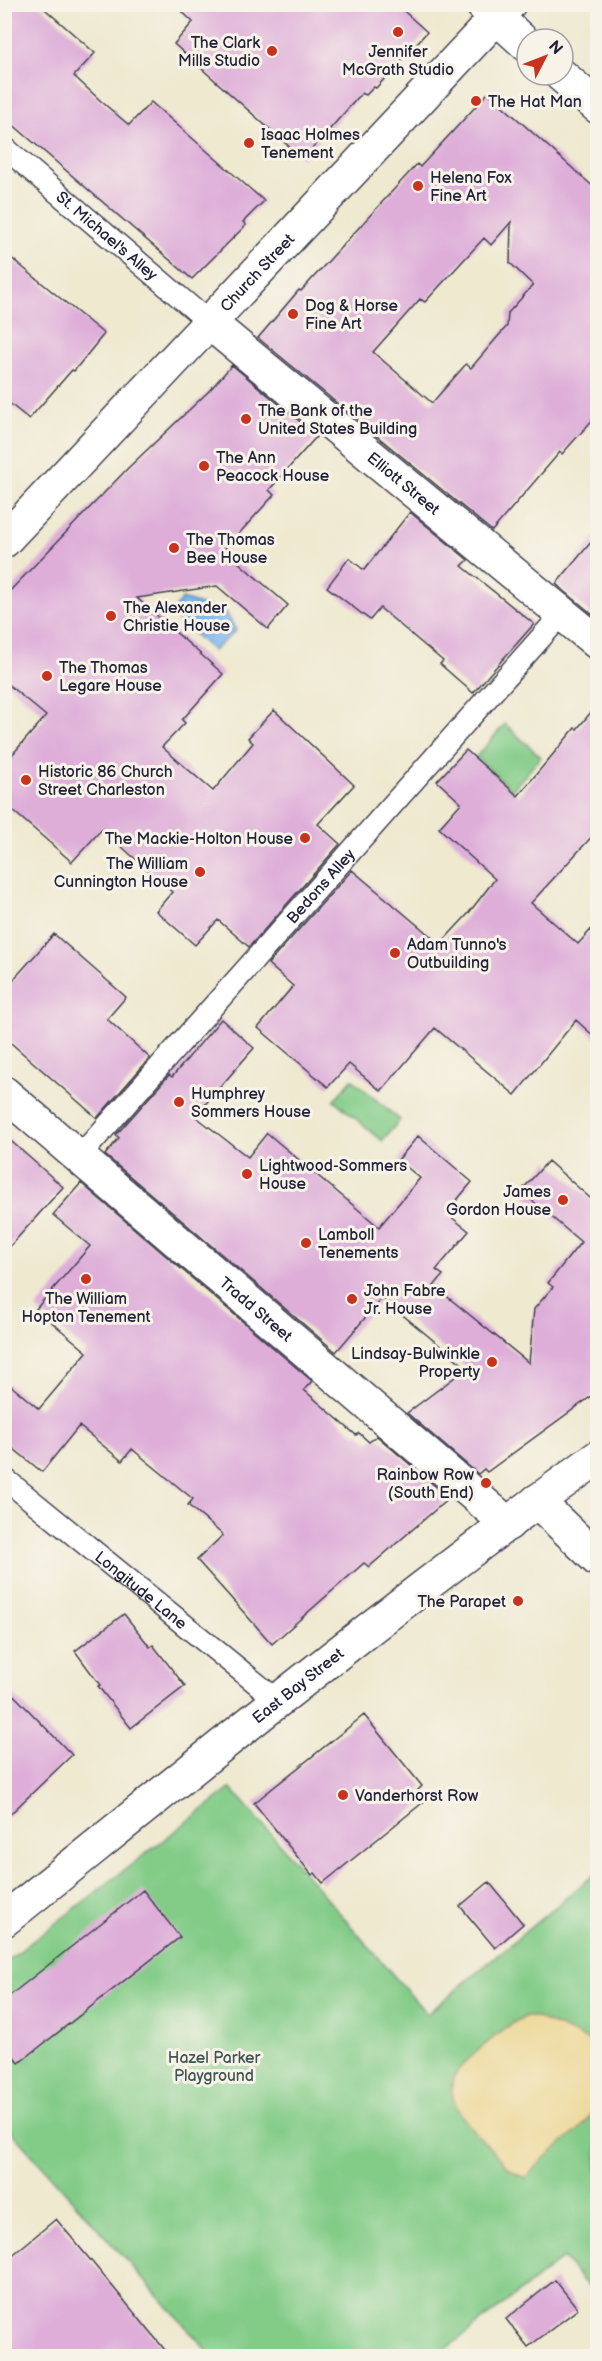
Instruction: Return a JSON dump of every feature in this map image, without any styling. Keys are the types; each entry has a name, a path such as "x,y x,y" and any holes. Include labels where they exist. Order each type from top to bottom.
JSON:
{"street":[{"path":"496,9 515,31"},
{"name":"Church Street","path":"4,541 211,324 496,9"},
{"path":"574,87 597,107"},
{"name":"Elliott Street","path":"211,324 597,643"},
{"name":"Tradd Street","path":"4,1094 507,1524"},
{"name":"East Bay Street","path":"4,1920 278,1701 597,1457"},
{"path":"537,1501 597,1560"}],"lane":[{"name":"St. Michael's Alley","path":"4,147 211,324"},
{"name":"Bedons Alley","path":"79,1157 562,614"},
{"name":"Longitude Lane","path":"4,1478 278,1701"}],"green space":[{"path":"505,724 541,757 512,790 476,757"},
{"path":"352,1079 400,1120 382,1141 334,1100"},
{"name":"Hazel Parker Playground","path":"231,1788 427,2014 597,1872 597,2297 563,2258 437,2356 212,2356 5,2125 4,1963"}],"sand":[{"path":"526,2016 541,2019 588,2040 597,2054 598,2105 581,2128 541,2161 526,2178 505,2165 468,2124 457,2107 452,2089 455,2075 466,2062 503,2030"}],"water":[{"path":"182,599 226,613 236,630 213,651 171,613"}],"building":[{"path":"4,4 39,4 95,53 74,76 102,102 129,125 151,102 264,201 243,222 246,225 192,279 4,117"},
{"path":"174,4 396,4 427,32 376,88 374,87 366,95 362,93 303,159 174,44 193,22"},
{"path":"488,93 597,190 597,415 562,454 560,452 492,531 258,338 299,290 301,291 417,164 420,167","holes":["511,222 510,263 533,285 508,313 507,326 471,368 466,364 432,403 373,352 420,299 425,302 484,238 491,245"]},
{"path":"4,252 104,334 74,371 72,370 29,419 4,399"},
{"path":"232,365 317,436 269,490 274,495 224,550 288,605 268,629 217,586 137,598 223,674 182,720 185,723 162,747 213,791 253,743 248,738 274,710 354,785 318,824 340,844 249,947 218,920 195,945 156,911 172,892 102,829 72,862 4,803 4,764 46,716 4,681 4,597 128,468 209,391"},
{"path":"410,512 468,560 462,566 534,624 473,693 440,664 443,661 380,608 370,620 327,587 349,558 364,570"},
{"path":"597,535 597,618 556,584"},
{"path":"597,705 597,831 531,903 578,944 597,923 597,1039 576,1020 515,1095 435,1028 381,1091 349,1064 328,1087 258,1028 293,986 268,964 352,870 440,944 468,914 495,879 439,828 461,803 437,781 466,750 518,796"},
{"path":"54,934 126,997 107,1019 150,1058 97,1118 4,1037 4,990"},
{"path":"221,1019 254,1048 195,1116 248,1157 267,1133 379,1227 420,1178 398,1160 418,1136 472,1182 446,1213 469,1231 436,1270 443,1275 434,1286 529,1363 534,1309 553,1287 548,1283 581,1242 521,1191 548,1161 597,1204 597,1392 487,1472 484,1469 478,1474 407,1413 467,1368 382,1298 336,1352 105,1155 119,1138 116,1135 169,1075 172,1077"},
{"path":"4,1135 63,1187 4,1253"},
{"path":"81,1183 312,1381 304,1390 356,1435 359,1433 369,1442 377,1436 449,1498 369,1567 364,1563 272,1644 197,1560 223,1535 188,1505 193,1499 132,1449 122,1461 79,1426 42,1472 4,1441 4,1380 39,1409 87,1352 36,1309 90,1246 53,1215"},
{"path":"124,1614 150,1647 153,1645 185,1686 131,1728 98,1686 100,1685 75,1651"},
{"path":"4,1685 72,1755 4,1820"},
{"name":"Vanderhorst Row","path":"364,1715 422,1786 418,1790 426,1800 323,1883 315,1873 312,1875 254,1803"},
{"path":"489,1882 523,1924 495,1948 460,1906"},
{"path":"143,1890 180,1937 19,2063 4,2044 4,2000"},
{"path":"56,2219 170,2356 4,2356 4,2262"},
{"path":"555,2280 578,2309 528,2347 506,2319"}],"place":[{"name":"Jennifer McGrath Studio","path":"398,32"},
{"name":"The Clark Mills Studio","path":"272,51"},
{"name":"The Hat Man","path":"476,101"},
{"name":"Isaac Holmes Tenement","path":"249,143"},
{"name":"Helena Fox Fine Art","path":"418,186"},
{"name":"Dog & Horse Fine Art","path":"293,314"},
{"name":"The Bank of the United States Building","path":"246,419"},
{"name":"The Ann Peacock House","path":"204,466"},
{"name":"The Thomas Bee House","path":"174,548"},
{"name":"The Alexander Christie House","path":"111,616"},
{"name":"The Thomas Legare House","path":"47,676"},
{"name":"Historic 86 Church Street Charleston","path":"26,780"},
{"name":"The Mackie-Holton House","path":"305,838"},
{"name":"The William Cunnington House","path":"200,872"},
{"name":"Adam Tunno's Outbuilding","path":"395,953"},
{"name":"Humphrey Sommers House","path":"179,1102"},
{"name":"Lightwood-Sommers House","path":"247,1174"},
{"name":"James Gordon House","path":"563,1200"},
{"name":"Lamboll Tenements","path":"306,1243"},
{"name":"The William Hopton Tenement","path":"86,1279"},
{"name":"John Fabre Jr. House","path":"352,1299"},
{"name":"Lindsay-Bulwinkle Property","path":"492,1362"},
{"name":"Rainbow Row (South End)","path":"486,1483"},
{"name":"The Parapet","path":"518,1601"},
{"name":"Vanderhorst Row","path":"343,1795"}]}
